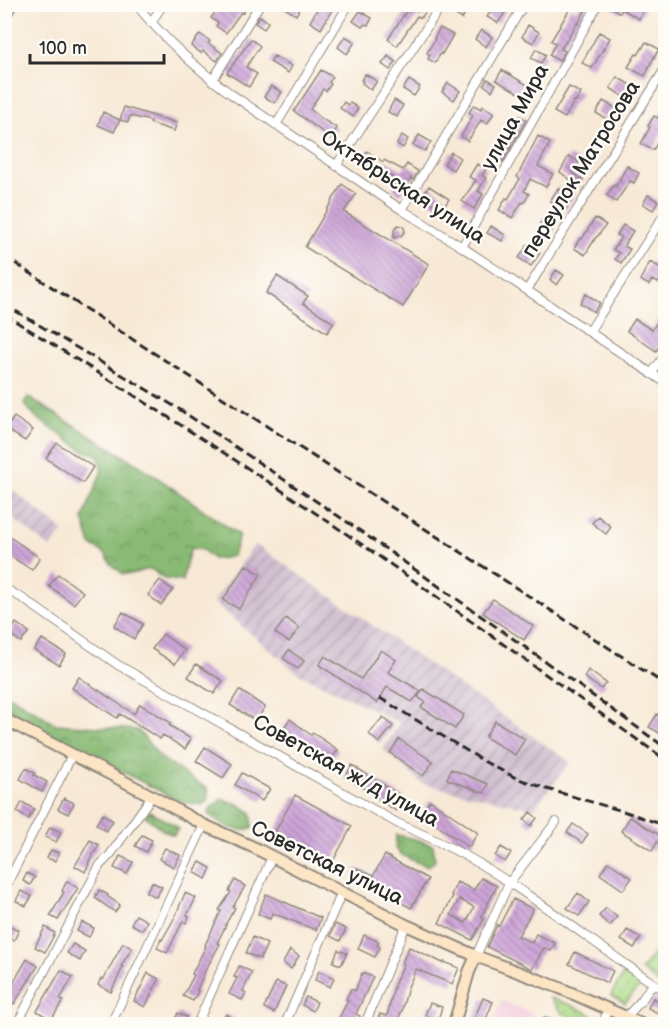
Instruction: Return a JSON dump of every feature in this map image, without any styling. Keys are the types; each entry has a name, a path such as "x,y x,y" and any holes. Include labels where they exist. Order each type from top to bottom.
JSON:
{"main road":[{"name":"Советская улица","path":"5,720 204,825 406,925 641,1024"},
{"path":"454,1024 476,956"}],"street":[{"name":"Октябрьская улица","path":"136,4 151,23 212,81 402,210 462,247 666,383"},
{"path":"151,23 163,4"},
{"path":"212,81 260,4"},
{"path":"276,125 349,4"},
{"path":"336,166 442,4"},
{"path":"402,210 524,4"},
{"name":"улица Мира","path":"462,247 598,4"},
{"name":"переулок Матросова","path":"527,290 666,67"},
{"path":"589,332 666,212"},
{"path":"651,374 666,354"},
{"name":"Советская ж/д улица","path":"4,588 118,665 397,823 469,858 509,883 666,992"},
{"path":"4,890 72,755"},
{"path":"4,1020 15,1024 100,865 110,855 152,796"},
{"path":"476,956 509,883 556,822"},
{"path":"111,1024 204,825"},
{"path":"197,1024 272,857"},
{"path":"285,1024 342,892"},
{"path":"365,1024 406,925"},
{"path":"626,1017 655,985"},
{"path":"602,1024 609,1009"}],"shaded area":[{"path":"5,484 64,531 50,548 5,512"},
{"path":"255,544 570,762 534,809 423,784 383,749 400,723 298,673 213,602"},
{"path":"501,1001 533,1013 529,1024 493,1024"}],"green space":[{"path":"28,397 148,471 239,535 233,556 213,559 203,550 191,548 182,581 165,579 148,569 123,574 112,565 104,553 91,545 83,519 102,470 98,455 84,451 35,417 24,403"},
{"path":"5,693 56,724 138,730 159,756 208,789 208,801 201,805 178,801 104,762 96,755 62,741 5,706"},
{"path":"221,799 238,804 251,812 253,827 235,829 224,825 208,814"},
{"path":"149,811 176,826 178,829 174,835 164,831 144,815"},
{"path":"396,835 433,845 435,861 428,866 399,853 395,844"},
{"path":"665,940 665,987 641,970"},
{"path":"625,971 643,983 625,1003 611,995"},
{"path":"550,998 586,1012 598,1019 599,1024 582,1024 579,1020 562,1013"}],"building":[{"path":"4,4 18,4 4,30"},
{"path":"221,4 248,4 226,33 216,26 218,23 211,18"},
{"path":"278,4 303,4 296,15"},
{"path":"320,4 332,10 321,29 310,22"},
{"path":"411,4 419,4 427,10 421,18 417,16 397,46 388,39"},
{"path":"456,4 467,9 462,19 451,12"},
{"path":"580,4 587,7 561,49 565,51 559,61 549,55 556,43 551,41 571,7 577,10"},
{"path":"606,4 640,4 645,8 639,19 622,9 620,13"},
{"path":"495,5 506,11 498,23 487,17"},
{"path":"360,11 372,18 368,25 365,24 362,27 353,21"},
{"path":"260,16 268,22 264,29 255,23"},
{"path":"528,25 539,32 533,43 522,37"},
{"path":"440,28 453,35 435,63 428,59 430,55 427,53"},
{"path":"481,30 492,37 486,47 475,39"},
{"path":"599,32 610,38 592,68 582,63"},
{"path":"200,34 222,53 217,61 191,46"},
{"path":"345,36 355,42 347,54 338,47"},
{"path":"251,39 260,46 246,67 257,74 249,87 227,73"},
{"path":"646,42 659,49 645,76 628,67"},
{"path":"536,49 546,55 541,63 531,58"},
{"path":"274,56 292,66 288,73 270,62"},
{"path":"388,56 396,62 390,70 382,64"},
{"path":"321,70 333,77 326,91 323,89 310,109 337,128 331,138 294,111"},
{"path":"502,70 534,89 529,99 496,80"},
{"path":"365,74 377,81 371,90 362,83 361,80"},
{"path":"617,77 634,87 627,99 610,88"},
{"path":"487,79 496,84 492,91 484,85"},
{"path":"409,80 420,87 414,96 403,89"},
{"path":"448,83 460,91 454,100 442,92"},
{"path":"271,86 282,92 275,103 264,97"},
{"path":"569,87 581,93 565,118 554,112"},
{"path":"394,100 403,105 397,117 388,112"},
{"path":"603,101 617,109 610,121 596,113"},
{"path":"344,102 358,108 353,117 340,108"},
{"path":"474,105 481,109 483,106 494,113 487,124 481,120 468,141 461,137 473,115 469,112"},
{"path":"666,105 666,126 653,150 641,144 654,116 658,118"},
{"path":"124,107 177,123 174,131 150,123 151,121 130,116 128,122 120,120"},
{"path":"103,112 120,120 114,132 98,125"},
{"path":"520,116 526,120 503,162 493,156 499,146 502,148"},
{"path":"402,135 408,139 403,148 397,144"},
{"path":"419,135 431,142 425,151 413,145"},
{"path":"538,136 550,143 538,166 553,174 546,187 530,179 524,191 529,194 512,218 499,210 520,179 517,177"},
{"path":"367,151 383,162 384,160 403,170 407,164 418,171 401,194 393,189 398,181 362,158"},
{"path":"451,152 460,158 453,170 444,164"},
{"path":"569,156 579,162 573,173 583,180 571,196 573,197 565,210 550,201 558,188 563,192 572,181 560,172"},
{"path":"477,164 486,169 482,175 486,178 478,191 483,194 474,209 462,201 476,180 469,177"},
{"path":"627,166 639,173 634,183 630,181 616,202 607,195 614,185 616,186"},
{"path":"342,184 356,194 344,212 429,264 403,307 305,247"},
{"path":"429,186 449,199 442,210 422,196"},
{"path":"648,195 658,201 653,210 643,204"},
{"path":"546,215 558,221 551,232 540,224"},
{"path":"595,218 606,225 585,255 574,248"},
{"path":"398,225 403,226 405,231 394,238 394,230"},
{"path":"623,225 633,231 624,246 630,249 621,263 615,259 619,253 613,250 621,237 617,235"},
{"path":"491,226 505,235 502,241 487,233"},
{"path":"528,244 540,253 531,266 519,258"},
{"path":"650,262 665,270 658,283 652,280 649,285 640,280"},
{"path":"556,270 564,275 557,285 550,280"},
{"path":"277,276 308,296 303,303 334,323 327,333 266,293"},
{"path":"586,294 600,303 594,312 580,303"},
{"path":"666,309 666,337 656,351 627,331 635,319 652,330"},
{"path":"14,417 33,430 25,441 6,429"},
{"path":"57,443 93,467 83,483 46,458"},
{"path":"598,516 611,527 606,534 592,523"},
{"path":"4,533 40,558 32,570 4,552"},
{"path":"246,565 261,574 239,609 223,600"},
{"path":"58,574 83,592 74,604 49,586"},
{"path":"160,580 173,590 161,605 148,595"},
{"path":"493,599 533,626 524,640 483,613"},
{"path":"123,612 143,624 134,639 114,626"},
{"path":"286,618 299,628 289,642 275,633"},
{"path":"16,623 29,632 21,642 9,634"},
{"path":"163,634 185,650 175,664 152,649"},
{"path":"42,639 66,654 59,665 34,650"},
{"path":"289,650 304,661 298,669 283,658"},
{"path":"381,650 396,660 388,672 421,691 412,702 387,687 377,703 319,665 325,656 361,679"},
{"path":"196,664 223,681 214,694 188,677"},
{"path":"588,670 606,683 601,689 584,677"},
{"path":"79,677 134,714 140,704 171,723 169,725 191,739 185,749 163,735 160,739 120,714 117,718 72,688"},
{"path":"423,689 464,715 455,729 421,707 425,702 418,697"},
{"path":"239,690 265,707 256,721 230,705"},
{"path":"657,714 666,719 666,737 649,727"},
{"path":"383,717 393,726 379,743 369,734"},
{"path":"290,719 311,735 313,733 338,750 328,764 279,734"},
{"path":"495,721 525,739 515,755 485,737"},
{"path":"399,739 433,762 423,776 390,753"},
{"path":"205,747 232,764 223,778 196,761"},
{"path":"352,765 404,798 396,811 345,777"},
{"path":"26,768 47,782 42,792 20,779"},
{"path":"451,769 488,784 484,793 447,779"},
{"path":"242,773 270,789 262,801 235,785"},
{"path":"295,795 352,826 332,863 275,832"},
{"path":"64,798 74,803 68,814 58,809"},
{"path":"430,800 478,833 469,847 421,814"},
{"path":"22,802 34,809 28,819 17,812"},
{"path":"530,812 537,818 531,826 524,820"},
{"path":"103,814 113,821 106,831 96,824"},
{"path":"630,817 661,836 652,851 621,831"},
{"path":"573,824 588,834 582,843 567,832"},
{"path":"50,827 61,832 56,842 45,837"},
{"path":"142,835 152,840 146,852 135,846"},
{"path":"90,840 99,845 85,872 75,866"},
{"path":"501,847 511,853 505,862 495,856"},
{"path":"165,848 180,855 174,867 159,859"},
{"path":"51,850 59,853 55,861 47,858"},
{"path":"385,855 428,879 411,908 353,876 357,868 373,876"},
{"path":"120,856 133,862 127,874 114,868"},
{"path":"200,862 211,868 206,879 194,872"},
{"path":"608,862 632,878 623,890 600,874"},
{"path":"27,873 35,877 30,885 23,881"},
{"path":"481,878 497,886 481,917 484,919 472,940 439,923 453,896 451,895 457,882 474,890","holes":["459,899 474,907 466,923 451,915"]},
{"path":"235,880 245,886 233,907 235,908 217,943 220,944 205,971 193,1001 183,996 221,911 219,910 231,892 229,891"},
{"path":"67,881 78,888 58,920 50,916 64,892 62,891"},
{"path":"152,882 162,887 156,897 146,892"},
{"path":"99,890 120,905 115,912 95,898"},
{"path":"21,891 32,896 26,906 16,901"},
{"path":"185,893 196,898 187,915 189,916 186,923 183,921 167,953 157,948 175,917"},
{"path":"578,893 589,902 579,916 567,908"},
{"path":"266,894 321,918 316,930 272,913 270,919 258,914"},
{"path":"513,899 533,909 518,936 532,943 536,934 555,943 551,951 544,948 532,969 487,947"},
{"path":"606,908 617,917 610,926 599,916"},
{"path":"136,915 147,921 142,930 131,924"},
{"path":"82,922 94,928 89,937 77,931"},
{"path":"4,923 19,930 14,940 4,936"},
{"path":"335,924 346,929 340,941 330,936"},
{"path":"45,927 55,933 45,952 35,947"},
{"path":"627,930 641,938 634,948 621,940"},
{"path":"364,935 379,942 377,945 380,947 375,957 358,949"},
{"path":"253,937 267,944 260,959 246,953"},
{"path":"123,943 132,948 121,966 123,967 111,992 98,985"},
{"path":"73,944 85,951 80,961 67,953"},
{"path":"409,947 459,968 452,984 416,969 396,1024 376,1024 380,1014 387,1016 395,983"},
{"path":"290,950 299,956 291,969 283,963"},
{"path":"338,950 347,953 341,965 333,962"},
{"path":"575,952 613,971 607,983 569,964"},
{"path":"27,959 38,966 14,1004 4,999 4,994"},
{"path":"239,966 252,972 243,991 246,993 242,1000 229,994 237,978 234,977"},
{"path":"61,970 73,977 60,999 63,1001 51,1020 37,1011"},
{"path":"319,971 334,978 330,987 315,980"},
{"path":"148,973 159,979 145,1007 134,1001"},
{"path":"362,973 373,977 356,1014 360,1016 356,1024 336,1024 351,989 355,991"},
{"path":"276,982 286,986 274,1013 264,1008"},
{"path":"306,997 317,1002 313,1011 302,1005"},
{"path":"483,998 493,1002 484,1024 472,1024"},
{"path":"653,998 666,1004 666,1017 648,1008"},
{"path":"430,1003 442,1007 438,1020 425,1015"},
{"path":"178,1013 187,1017 183,1024 173,1024"},
{"path":"226,1014 244,1024 221,1023"},
{"path":"544,1017 563,1024 542,1024"}],"railway":[{"path":"4,256 666,685"},
{"path":"4,304 179,409 356,528 666,748"},
{"path":"4,314 308,508 666,760"},
{"path":"380,698 516,778 666,826"}]}
